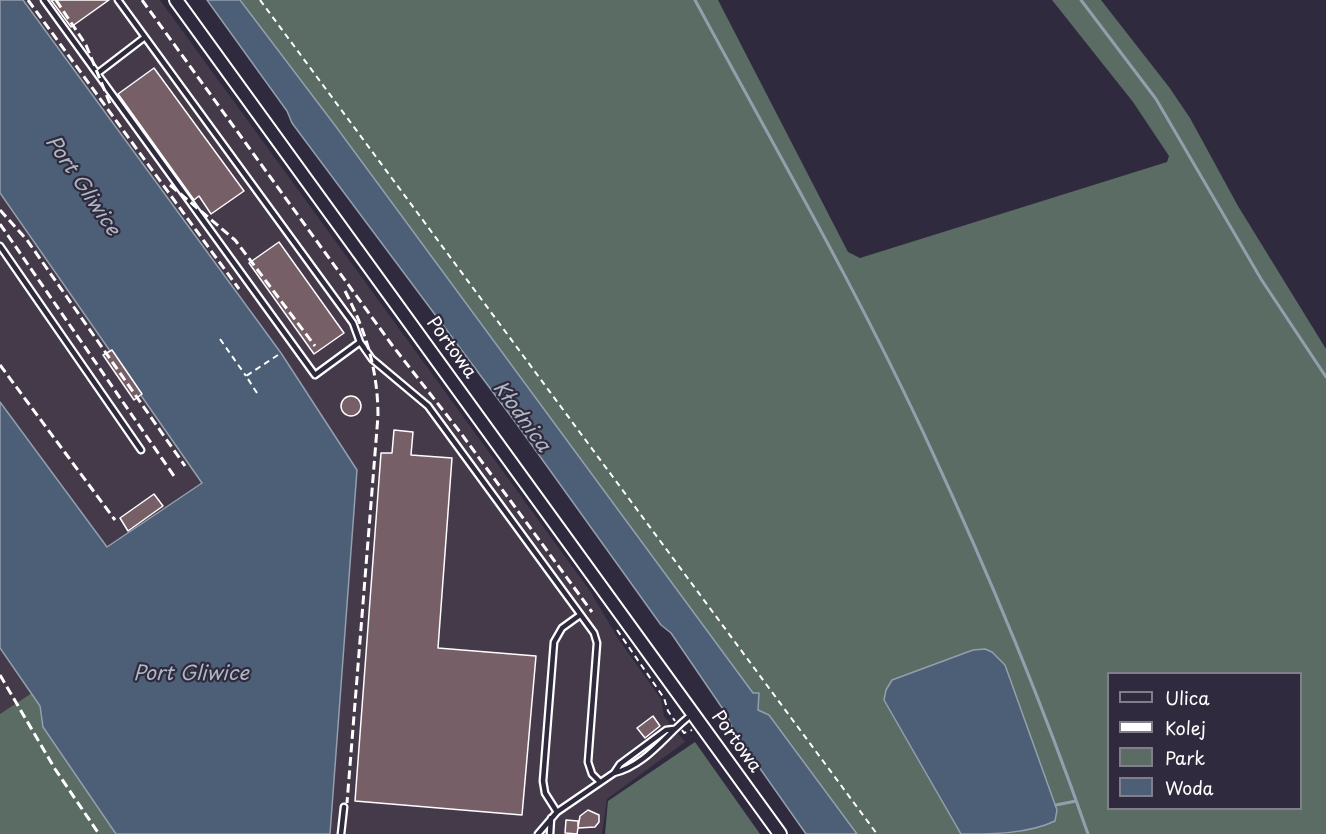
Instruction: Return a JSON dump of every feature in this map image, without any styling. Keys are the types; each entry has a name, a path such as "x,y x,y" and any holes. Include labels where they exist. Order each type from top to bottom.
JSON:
{"street":[{"name":"Portowa","path":"176,0 780,834"}],"lane":[{"path":"44,0 315,375 360,342"},
{"path":"118,0 353,323 360,342 372,359 428,406 594,633 597,644 588,762 592,774 600,782"},
{"path":"98,73 145,37"},
{"path":"0,246 141,450"},
{"path":"557,812 545,793 543,781 554,642 562,628 580,615"},
{"path":"614,773 620,764 642,747 666,730 674,729 693,713"},
{"path":"538,834 557,812 614,773 626,770 672,736 674,729"},
{"path":"341,834 344,807"},
{"path":"550,834 551,818"}],"path":[{"path":"260,0 877,834"},
{"path":"220,339 257,393"},
{"path":"246,376 280,353"}],"shaded area":[{"path":"0,0 160,0 590,591 619,640 661,699 664,716 685,742 607,799 602,834 116,834 32,694 0,714"}],"green space":[{"path":"240,0 718,0 848,252 860,258 1167,162 1169,156 1133,102 1052,0 1101,0 1169,87 1190,118 1238,206 1326,349 1326,834 857,834 769,715 758,710 758,693 753,693"},
{"path":"32,693 41,706 43,727 116,834 0,834 0,714"},
{"path":"695,742 760,834 605,834 608,801"}],"water":[{"name":"Port Gliwice","path":"0,0 23,0 281,353 357,470 330,834 116,834 43,727 40,706 0,648 0,402 107,547 202,483 0,193"},
{"name":"Kłodnica","path":"207,0 240,0 753,693 759,693 758,710 769,715 857,834 806,834 733,730 727,715 671,633 661,625 516,423 292,123 287,111"},
{"path":"985,649 992,652 1005,665 1057,810 1055,821 1033,829 961,834 884,700 886,690 892,680 973,650"}],"building":[{"path":"51,0 109,0 71,27"},
{"path":"154,68 244,191 211,214 199,196 194,200 118,94"},
{"path":"279,242 344,333 314,354 249,263"},
{"path":"112,350 142,394 134,400 103,355"},
{"path":"351,396 358,399 361,406 358,413 351,416 344,413 341,406 344,399"},
{"path":"394,430 413,432 411,455 452,458 438,648 536,656 522,815 355,801 381,453 392,453"},
{"path":"154,494 163,506 128,531 120,518"},
{"path":"653,716 660,726 645,738 637,728"},
{"path":"588,810 599,815 599,822 595,827 578,828 577,834 565,833 566,820 578,821 578,827 580,816"}],"waterway":[{"path":"695,0 846,278 930,447 1014,639 1088,834"},
{"path":"1081,0 1156,99 1261,279 1326,377"},
{"path":"1056,805 1076,801"}],"railway":[{"path":"28,0 239,289"},
{"path":"56,0 86,45 111,106"},
{"path":"142,0 392,345 460,432 592,612"},
{"path":"170,185 235,240 315,346"},
{"path":"0,210 27,240 185,466"},
{"path":"0,224 174,476"},
{"path":"345,291 365,336 376,383 378,416 347,803"},
{"path":"0,365 115,520"},
{"path":"0,675 55,769 99,834"}]}
